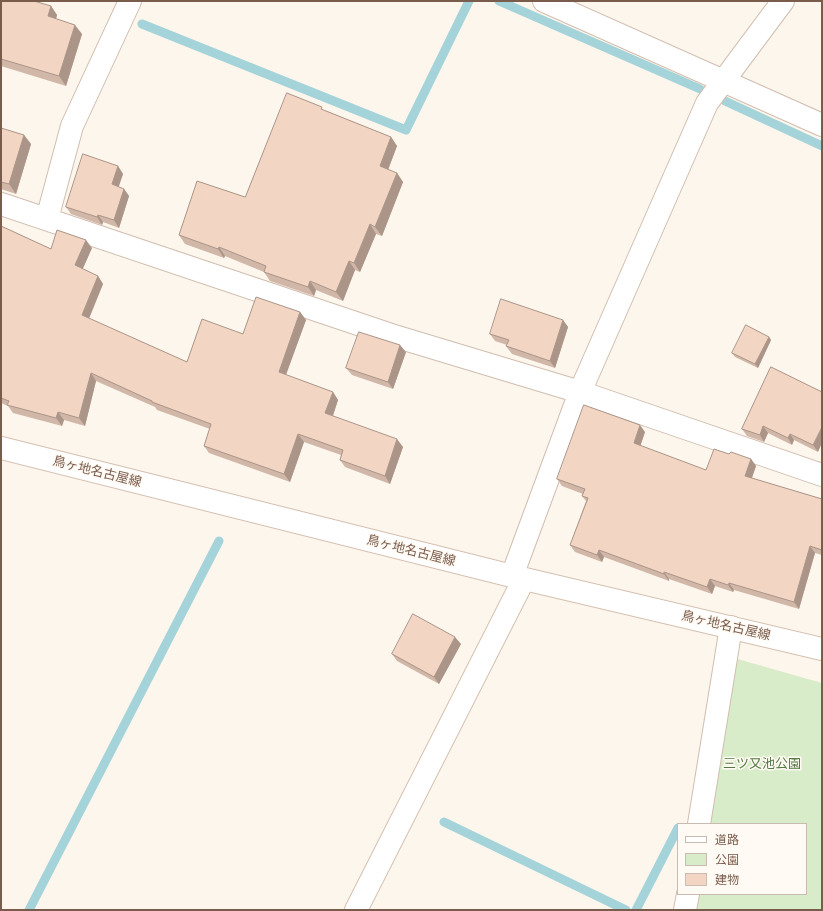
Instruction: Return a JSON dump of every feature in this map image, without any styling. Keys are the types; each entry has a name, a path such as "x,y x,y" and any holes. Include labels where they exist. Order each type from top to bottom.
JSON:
{"street":[{"path":"47,219 72,126 130,1"},
{"path":"544,1 822,125"},
{"path":"356,910 518,578 580,392 707,103 783,1"},
{"path":"1,204 391,335 580,392 822,475"},
{"name":"鳥ヶ地名古屋線","path":"1,448 518,578 822,649"},
{"path":"699,823 731,627"},
{"path":"685,910 688,895"}],"green space":[{"name":"三ツ又池公園","path":"720,654 822,683 822,910 677,910 679,895 807,895 807,823 691,823"}],"building":[{"path":"1,1 34,1 51,6 48,16 75,25 59,76 1,59"},
{"path":"287,93 322,107 321,109 391,137 380,166 397,173 375,227 370,224 354,263 349,261 336,292 310,281 308,287 264,272 266,266 219,247 218,249 179,235 197,181 245,197"},
{"path":"1,128 24,135 9,184 1,182"},
{"path":"83,154 118,166 112,184 124,189 114,220 98,215 97,217 66,207"},
{"path":"1,226 51,249 57,230 86,240 75,265 98,276 82,315 187,362 202,319 243,334 256,297 300,312 279,372 333,392 325,413 397,439 385,476 340,460 343,450 298,434 284,474 204,446 211,424 152,402 91,373 79,418 58,412 56,418 7,405 9,401 1,398"},
{"path":"501,299 563,320 550,361 506,346 509,340 490,334"},
{"path":"746,325 769,337 755,364 732,353"},
{"path":"359,332 400,345 388,382 346,368"},
{"path":"771,367 822,392 822,427 813,445 790,434 788,438 763,426 760,435 742,429"},
{"path":"584,405 640,425 634,443 706,470 714,449 729,454 731,452 751,459 745,476 822,499 822,550 810,546 794,602 710,579 707,587 664,572 664,574 599,550 597,555 570,545 588,498 582,496 585,489 557,479"},
{"path":"413,614 455,637 434,677 392,654"}],"waterway":[{"path":"142,24 406,130 469,1"},
{"path":"499,1 700,89"},
{"path":"725,101 822,146"},
{"path":"29,910 219,541"},
{"path":"444,822 626,910"},
{"path":"636,910 677,830"}]}
